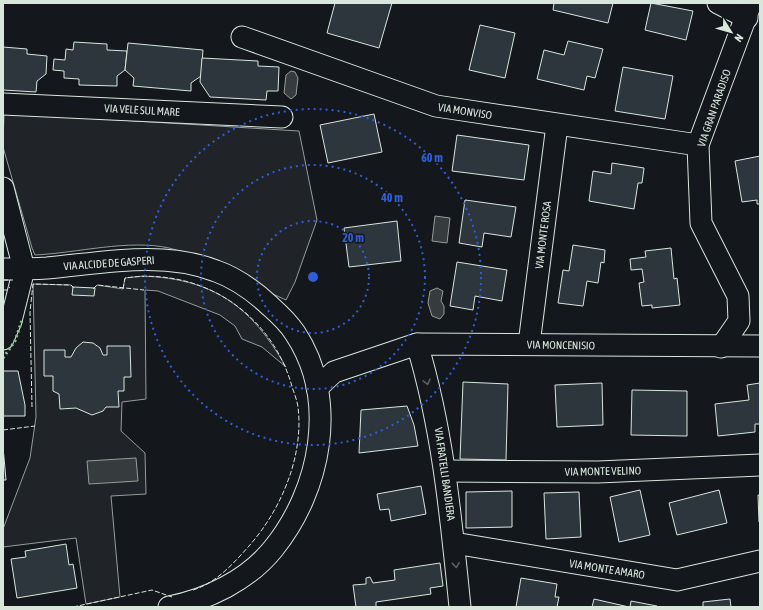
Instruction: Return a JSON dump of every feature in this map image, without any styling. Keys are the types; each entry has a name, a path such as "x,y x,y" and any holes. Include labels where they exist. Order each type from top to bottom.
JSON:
{"street":[{"path":"718,3 749,11"},
{"name":"VIA GRAN PARADISO","path":"721,347 740,321 738,296 701,223 698,145 749,11"},
{"name":"VIA MONVISO","path":"242,37 436,106 698,145"},
{"name":"VIA VELE SUL MARE","path":"3,104 282,117"},
{"name":"VIA MONTE ROSA","path":"529,344 557,125"},
{"path":"3,188 24,269 11,321 3,339"},
{"name":"VIA ALCIDE DE GASPERI","path":"3,269 24,269 148,259 181,262 216,271 237,282 261,298 284,319 295,333 303,348 313,371 317,388 320,431 318,450 305,495 285,531 272,550 241,578 200,599 169,607"},
{"name":"VIA MONCENISIO","path":"317,388 334,372 417,344 721,347 760,346"},
{"name":"VIA FRATELLI BANDIERA","path":"417,344 438,424 446,471 460,607"},
{"name":"VIA MONTE VELINO","path":"446,471 598,472 760,465"},
{"name":"VIA MONTE AMARO","path":"454,544 677,580 760,561"}],"shaded area":[{"path":"291,71 295,72 298,78 296,95 291,99 284,93 286,75"},
{"path":"4,113 299,131 317,220 295,282 286,300 213,264 169,248 137,245 103,247 35,255 3,147"},
{"path":"435,216 450,218 447,243 432,241"},
{"path":"143,276 168,278 190,283 210,290 228,300 244,312 259,327 286,367 262,347 242,339 235,326 220,315 158,291 145,290 146,399 122,402 121,431 145,453 146,494 111,496 120,597 86,604 76,538 3,547 3,529 30,458 36,417 33,284 71,285 77,292 91,292 97,285 123,289 125,278"},
{"path":"437,288 443,291 441,301 444,306 444,314 440,319 432,316 428,303 430,291"},
{"path":"136,458 138,481 89,484 87,461"}],"building":[{"path":"335,3 392,3 379,48 327,33"},
{"path":"554,3 613,3 608,23 553,10"},
{"path":"651,3 693,11 686,40 645,30"},
{"path":"480,25 515,33 505,78 469,70"},
{"path":"568,41 603,49 595,78 587,76 584,90 537,79 544,50 564,55"},
{"path":"74,42 107,44 107,50 127,51 125,70 117,76 117,86 79,85 79,79 64,78 64,71 53,70 54,59 65,60 66,49 73,50"},
{"path":"128,43 203,50 201,76 191,83 191,91 133,86 134,78 125,70"},
{"path":"3,47 27,49 27,54 47,56 46,74 37,81 36,92 3,90"},
{"path":"202,58 258,61 258,66 279,67 278,91 267,91 266,100 210,97 200,82"},
{"path":"623,67 673,76 665,119 615,111"},
{"path":"374,114 382,152 328,163 320,125"},
{"path":"457,135 529,145 524,180 452,171"},
{"path":"760,156 760,204 757,204 757,200 742,202 735,161"},
{"path":"612,163 644,168 642,183 638,183 634,209 589,201 593,171 611,174"},
{"path":"465,200 516,207 511,237 484,233 482,247 459,243"},
{"path":"397,221 401,261 349,267 344,228"},
{"path":"573,245 605,250 604,263 601,262 598,283 587,281 583,306 558,303 563,270 569,271"},
{"path":"671,248 674,279 677,278 680,305 652,308 652,305 642,306 639,283 644,282 642,269 631,270 630,259 646,257 645,251"},
{"path":"457,262 507,270 502,301 475,296 473,310 450,306"},
{"path":"73,287 95,288 94,296 72,295"},
{"path":"83,342 93,343 100,348 103,355 107,355 107,346 130,346 131,377 124,377 124,391 118,391 119,407 106,407 103,411 92,415 76,408 60,409 59,394 53,391 53,376 44,376 44,350 65,350 65,357 71,357 76,348"},
{"path":"3,371 18,371 25,405 25,416 3,416"},
{"path":"463,382 508,384 506,460 460,459"},
{"path":"602,383 603,425 557,427 555,385"},
{"path":"760,383 760,424 755,424 755,432 718,436 715,404 749,400 747,385"},
{"path":"632,390 687,391 687,436 631,435"},
{"path":"407,406 414,425 418,446 359,453 361,410"},
{"path":"3,447 6,480 3,480"},
{"path":"421,486 426,514 391,521 389,509 380,510 377,494"},
{"path":"640,490 650,535 619,542 610,497"},
{"path":"719,490 727,523 677,535 669,503"},
{"path":"512,491 512,527 466,528 466,492"},
{"path":"579,492 581,537 546,539 544,493"},
{"path":"758,495 760,495 760,522 759,522"},
{"path":"66,544 69,565 73,564 77,588 17,598 11,559 26,557 25,551"},
{"path":"440,563 443,586 430,588 431,594 376,602 376,607 356,607 353,585 366,584 366,578 370,577 373,583 395,580 394,570"},
{"path":"521,578 557,584 555,597 559,597 557,607 516,607"},
{"path":"594,599 629,607 592,607"},
{"path":"730,599 731,607 703,607 703,602"},
{"path":"631,601 657,606 657,607 630,607"}],"hedge":[{"path":"3,358 15,341 22,320"}],"fence":[{"path":"123,289 125,278 152,276 179,280 204,287 228,299 248,315 266,335 281,357 298,407 299,426 294,463 288,481 271,516 261,532 224,572 209,583 193,590"},
{"path":"3,280 13,280"},
{"path":"32,407 30,312 33,284 71,285 74,288"},
{"path":"93,289 97,285 144,290"},
{"path":"3,290 7,290 10,287"},
{"path":"3,430 35,426"},
{"path":"73,607 152,590 172,597"}]}
